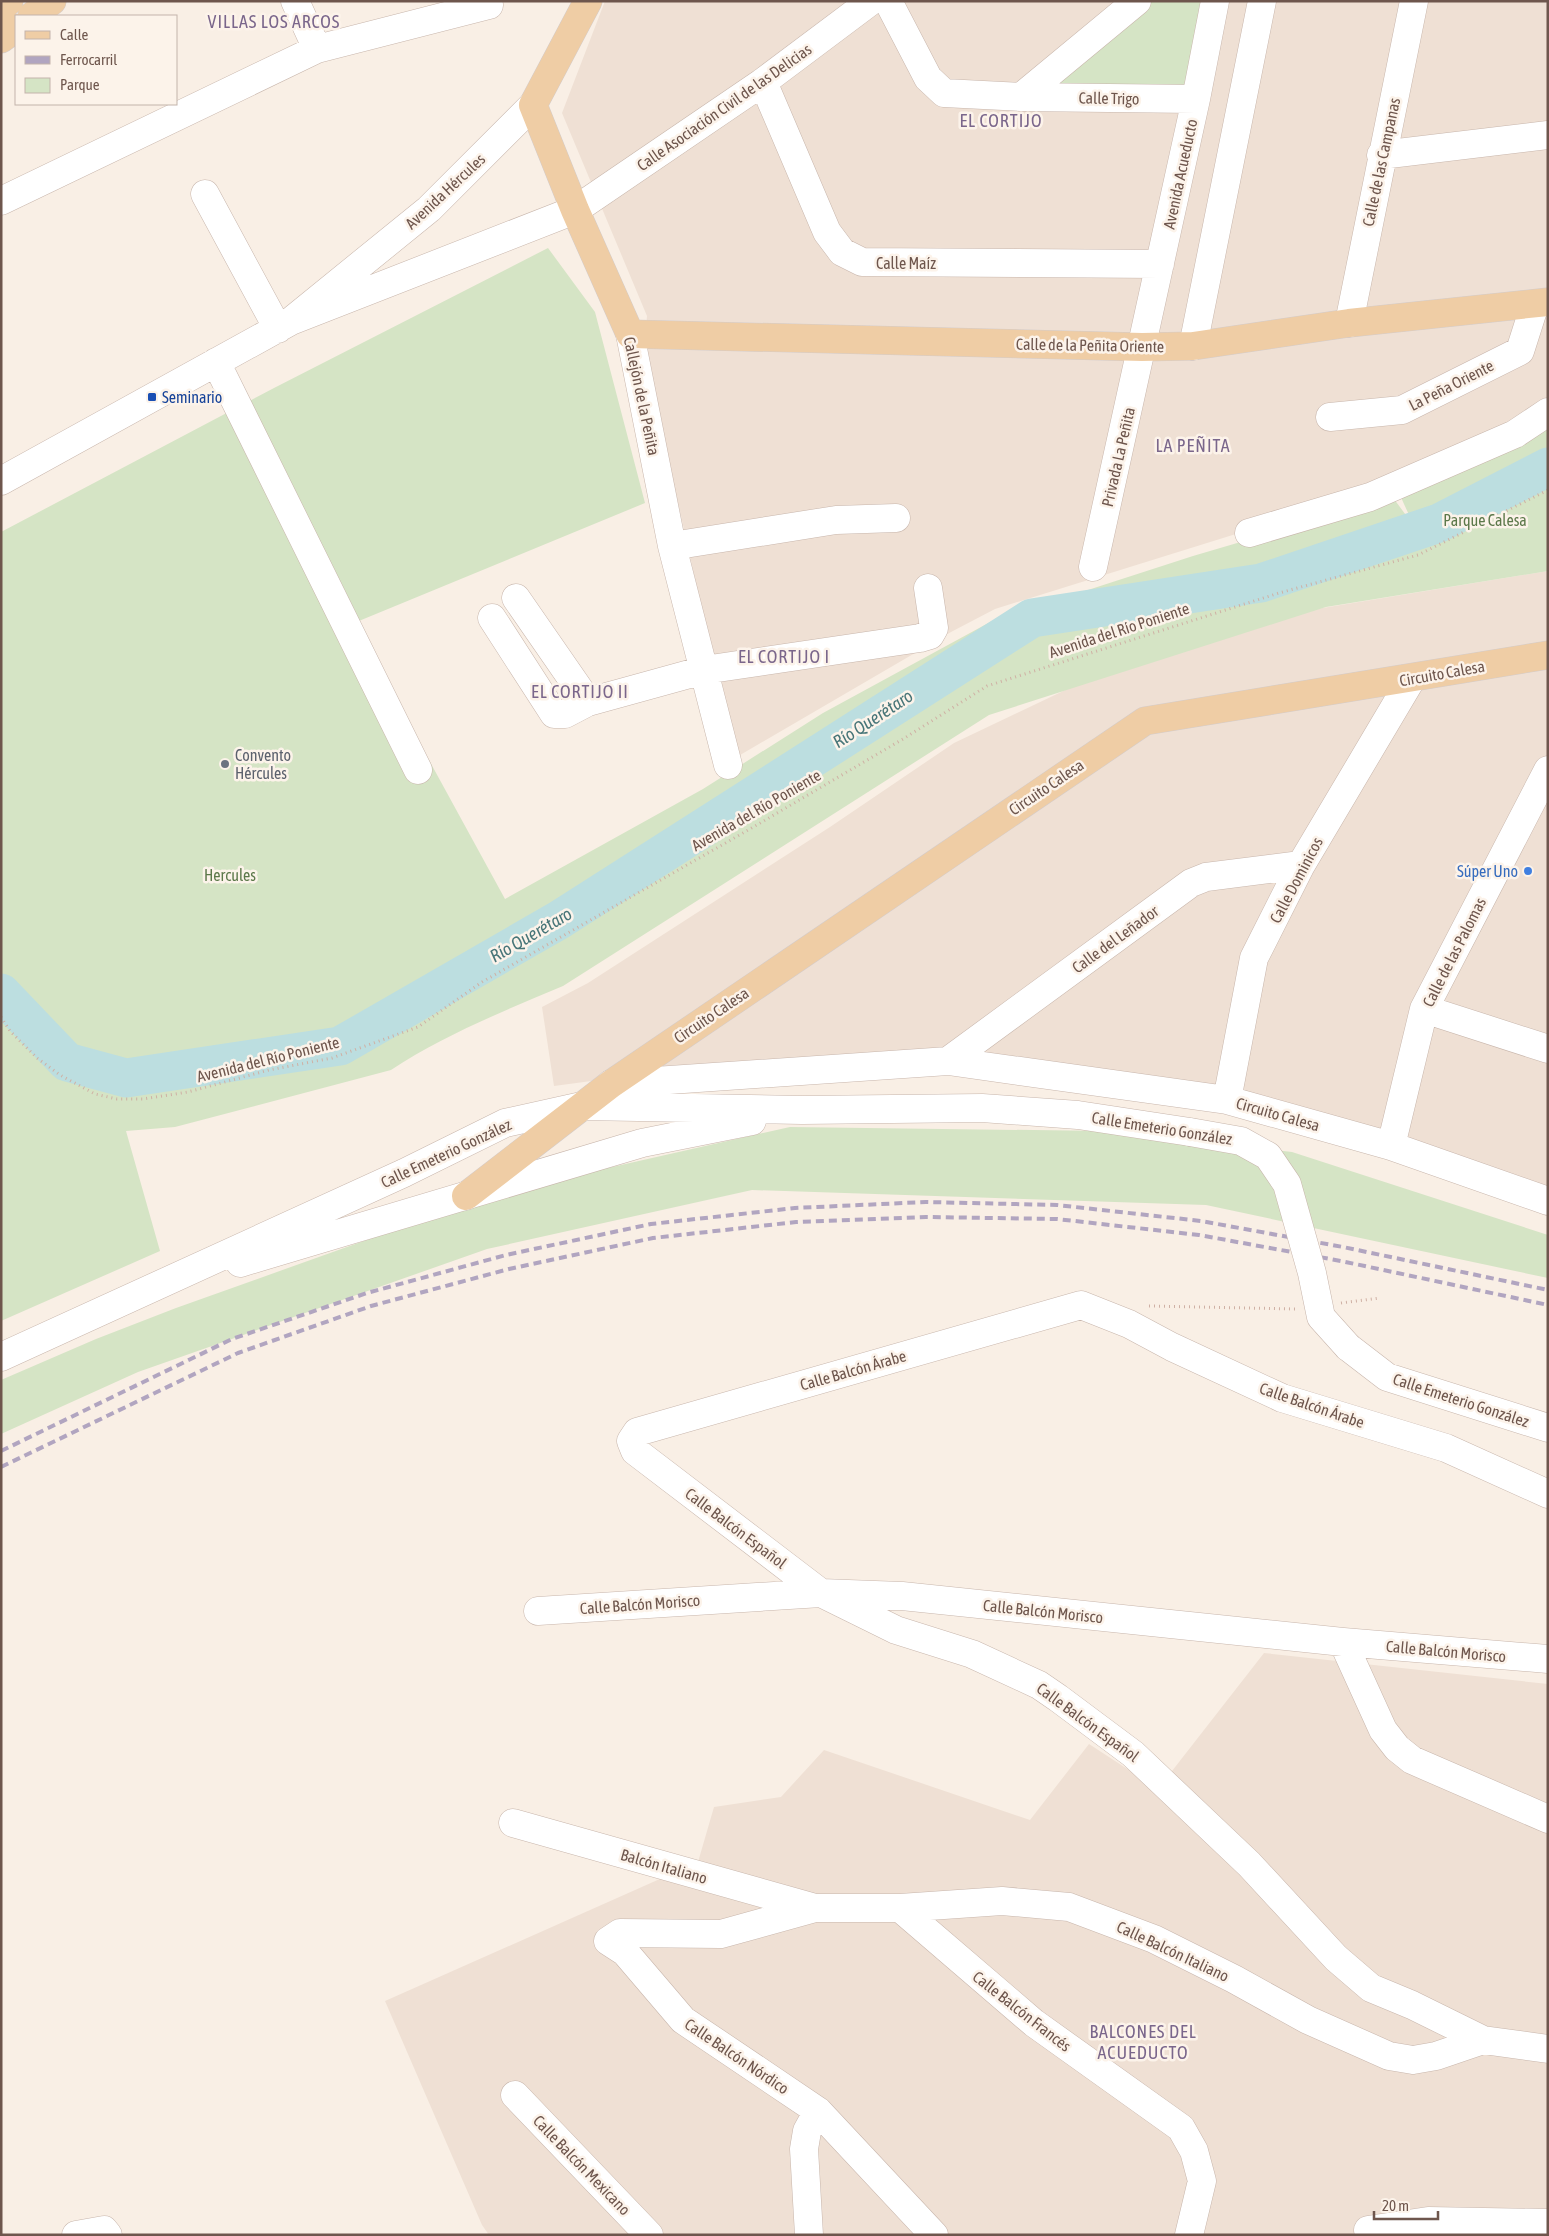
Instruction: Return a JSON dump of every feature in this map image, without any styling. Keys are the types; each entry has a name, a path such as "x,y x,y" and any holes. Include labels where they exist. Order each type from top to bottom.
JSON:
{"main road":[{"path":"1,7 9,1"},
{"path":"33,15 52,1"},
{"name":"Avenida Hércules","path":"533,105 588,1"},
{"path":"1,39 15,29"},
{"name":"Callejón de la Peñita","path":"533,105 575,210 630,334"},
{"name":"Calle de la Peñita Oriente","path":"630,334 1142,347 1193,346 1349,323 1541,303"},
{"name":"Circuito Calesa","path":"466,1196 610,1084 1145,720 1548,655"}],"street":[{"path":"295,1 317,49"},
{"name":"Calle Asociación Civil de las Delicias","path":"275,330 575,210 762,82 871,1"},
{"name":"Calle Trigo","path":"888,1 928,78 944,93 1021,97 1196,100"},
{"path":"1021,97 1137,1"},
{"name":"Avenida Acueducto","path":"1142,347 1196,100 1215,1"},
{"path":"1193,346 1262,1"},
{"name":"Calle de las Campanas","path":"1349,323 1381,155 1414,1"},
{"path":"1,201 317,49 489,5"},
{"name":"Calle Maíz","path":"762,82 827,232 842,252 862,262 1160,264"},
{"name":"Avenida Hércules","path":"275,330 429,209 533,105"},
{"path":"1381,155 1548,135"},
{"path":"1,480 275,330 204,194"},
{"name":"La Peña Oriente","path":"1330,417 1402,410 1520,351 1541,303"},
{"name":"Callejón de la Peñita","path":"630,334 672,546 728,766"},
{"name":"Privada La Peñita","path":"1093,567 1142,347"},
{"path":"216,362 418,770"},
{"path":"1249,533 1370,497 1515,434 1548,412"},
{"path":"672,546 836,520 896,518"},
{"path":"492,618 554,714 566,714 588,702 704,670 930,635 934,628 928,588"},
{"path":"516,598 588,702"},
{"name":"Calle Dominicos","path":"1227,1100 1254,958 1301,866 1412,678"},
{"name":"Calle de las Palomas","path":"1391,1146 1424,1009 1548,770"},
{"name":"Calle del Leñador","path":"948,1061 1191,883 1206,877 1301,866"},
{"path":"1424,1009 1548,1049"},
{"name":"Circuito Calesa","path":"610,1084 948,1061 1227,1100 1391,1146 1548,1201"},
{"name":"Calle Emeterio González","path":"1,1356 404,1173 505,1123 582,1106 802,1110 982,1108 1078,1115 1190,1132 1241,1141 1268,1156 1287,1184 1312,1274 1321,1317 1348,1348 1387,1377 1548,1428"},
{"name":"Calle Emeterio González","path":"141,1293 642,1143 802,1110"},
{"path":"404,1173 399,1193 415,1211"},
{"name":"Calle Balcón Árabe","path":"630,1442 637,1432 1081,1305 1129,1324 1282,1398 1446,1448 1548,1494"},
{"name":"Calle Balcón Español","path":"630,1442 635,1451 820,1593 896,1630 972,1654 1039,1685 1133,1754 1249,1864 1336,1958 1371,1988 1412,2005 1483,2040"},
{"name":"Calle Balcón Morisco","path":"538,1611 820,1593 902,1596 1343,1642 1548,1659"},
{"path":"1343,1642 1383,1730 1397,1748 1412,1760 1548,1819"},
{"name":"Balcón Italiano","path":"513,1823 815,1908"},
{"name":"Calle Balcón Italiano","path":"815,1908 900,1908 1002,1901 1069,1907 1154,1939 1308,2020 1389,2056 1413,2060 1436,2056 1483,2040"},
{"name":"Calle Balcón Nórdico","path":"815,1908 721,1934 620,1933 608,1941 625,1952 683,2020 818,2111 934,2235"},
{"name":"Calle Balcón Francés","path":"900,1908 1034,2023 1181,2128 1194,2150 1202,2181 1188,2235"},
{"path":"1483,2040 1548,2049"},
{"name":"Calle Balcón Mexicano","path":"515,2095 649,2235"},
{"path":"809,2235 804,2149 807,2131 818,2111"},
{"path":"1368,2230 1548,2223"},
{"path":"76,2235 104,2230 108,2235"}],"path":[{"name":"Avenida del Río Poniente","path":"1,1017 17,1038 37,1058 60,1075 96,1094 117,1100 142,1099 188,1092 269,1070 332,1058 418,1027 482,982 750,829 987,686 1279,593 1418,555 1548,490"},
{"path":"1336,1304 1380,1298"},
{"path":"1140,1306 1300,1309"}],"shaded area":[{"path":"605,1 1548,1 1548,400 1515,426 1345,500 995,609 951,632 735,758 644,350 647,316 562,113"},
{"path":"1548,571 1548,1206 1290,1124 1092,1076 696,1067 554,1086 542,1007 588,983 830,827 954,743 1120,664 1280,615"},
{"path":"1264,1653 1548,1684 1548,2235 489,2235 482,2225 385,2001 698,1862 714,1807 781,1797 824,1750 1030,1820 1089,1744 1158,1789"}],"green space":[{"path":"1137,1 1215,1 1196,99 1021,97"},
{"name":"Hercules","path":"548,248 595,312 645,503 354,623 505,899 703,789 823,713 992,621 1193,556 1383,500 1391,495 1414,526 1399,493 1548,422 1548,571 1326,607 989,715 563,986 453,1035 391,1070 175,1127 126,1131 160,1251 1,1321 1,532 274,388"},
{"path":"790,1127 1105,1131 1292,1152 1548,1235 1548,1278 1206,1205 752,1190 487,1249 138,1372 1,1434 1,1380 96,1339 176,1308 501,1192"}],"waterway":[{"name":"Río Querétaro","path":"1,993 67,1062 126,1078 340,1046 559,920 1032,618 1261,583 1439,523 1548,467"}],"railway":[{"path":"1,1451 232,1339 367,1293 506,1255 651,1224 795,1208 926,1202 1057,1205 1201,1221 1343,1247 1548,1290"},
{"path":"1,1467 238,1353 371,1306 509,1269 653,1238 796,1222 926,1217 1057,1219 1199,1235 1341,1261 1548,1305"}],"place":[{"name":"Seminario","path":"152,397"},
{"name":"Convento Hércules","path":"225,764"},
{"name":"Súper Uno","path":"1528,871"}],"district":[{"name":"VILLAS LOS ARCOS","path":"274,22"},
{"name":"EL CORTIJO","path":"1001,121"},
{"name":"LA PEÑITA","path":"1193,446"},
{"name":"EL CORTIJO I","path":"784,657"},
{"name":"EL CORTIJO II","path":"580,692"},
{"name":"BALCONES DEL ACUEDUCTO","path":"1143,2042"}],"park label":[{"name":"Parque Calesa","path":"1485,520"}]}
